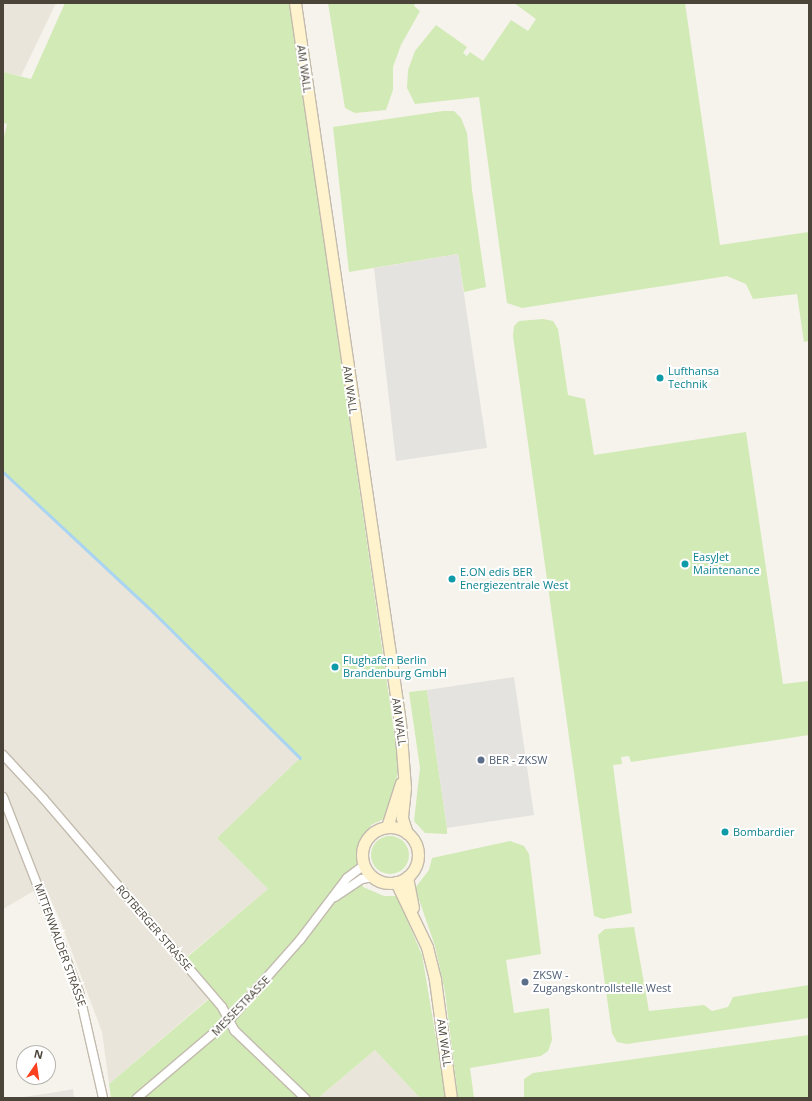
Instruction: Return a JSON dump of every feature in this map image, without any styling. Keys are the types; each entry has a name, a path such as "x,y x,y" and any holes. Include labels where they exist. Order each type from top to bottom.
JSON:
{"street":[{"name":"AM WALL","path":"295,3 400,723 405,800 402,818 407,833"},
{"name":"ROTBERGER STRASSE","path":"3,755 44,798 230,1019 235,1031 305,1098"},
{"name":"AM WALL","path":"387,828 403,777"},
{"name":"MITTENWALDER STRASSE","path":"3,797 79,992 103,1098"},
{"path":"387,828 407,833 413,840 418,853 415,866 407,877 396,882 388,883 374,877 364,864 363,849 365,842 373,833 387,828"},
{"name":"MESSESTRASSE","path":"137,1098 230,1019 290,952 347,878 364,864"},
{"name":"MESSESTRASSE","path":"331,899 362,879 374,877"},
{"name":"AM WALL","path":"407,877 416,920"},
{"name":"AM WALL","path":"396,882 425,938 432,966 452,1098"}],"shaded area":[{"path":"3,3 56,3 21,76 3,72"},
{"path":"458,254 487,448 396,461 374,268"},
{"path":"3,471 153,612 300,758 217,838 268,889 179,963 209,998 109,1084 102,1032 60,920 44,885 3,909"},
{"name":"BER - ZKSW","path":"514,677 534,815 447,828 427,690"},
{"path":"375,1050 420,1098 318,1098"},
{"path":"73,1089 74,1098 17,1098 57,1092"}],"green space":[{"path":"65,3 290,3 399,767 393,799 384,819 371,825 360,847 359,865 363,887 384,896 397,896 422,955 446,1098 420,1098 375,1050 318,1098 111,1098 109,1084 209,999 179,964 268,889 217,838 300,758 153,612 3,471 3,141 7,124 3,123 3,72 31,79"},
{"path":"328,3 415,3 414,6 420,11 401,45 393,67 393,90 386,110 355,113 345,108"},
{"path":"514,3 685,3 720,245 809,232 809,341 804,342 797,294 753,299 746,284 727,276 522,308 507,303 479,97 415,104 407,88 408,70 415,51 436,25 467,47 463,53 467,56 470,52 483,61 511,20 528,31 536,19"},
{"path":"443,111 454,111 461,118 467,133 472,190 486,287 464,292 458,254 349,272 333,127"},
{"path":"543,319 553,321 558,329 568,395 585,399 594,455 746,432 783,684 809,681 809,735 631,762 629,756 621,757 622,764 613,765 632,913 603,919 594,916 513,336 514,326 519,321"},
{"path":"427,690 447,834 425,833 414,821 420,768 409,692"},
{"path":"386,836 394,836 401,839 406,844 409,855 406,866 401,871 394,874 386,874 379,871 374,866 371,859 371,851 374,844 379,839"},
{"path":"510,841 524,846 529,854 541,954 506,960 514,1013 549,1008 552,1040 548,1051 541,1056 470,1068 474,1098 458,1098 445,992 435,946 415,888 429,870 432,858"},
{"path":"634,927 649,1011 704,1005 712,1011 728,1007 733,997 809,985 809,1018 627,1044 617,1042 612,1033 598,935 605,929"},
{"path":"809,1035 809,1098 524,1098 524,1079 533,1073"}],"waterway":[{"path":"3,472 153,612 300,758"}],"place":[{"name":"Lufthansa Technik","path":"660,378"},
{"name":"EasyJet Maintenance","path":"685,564"},
{"name":"E.ON edis BER Energiezentrale West","path":"452,579"},
{"name":"Flughafen Berlin Brandenburg GmbH","path":"335,667"},
{"name":"BER - ZKSW","path":"481,760"},
{"name":"Bombardier","path":"725,832"},
{"name":"ZKSW - Zugangskontrollstelle West","path":"525,982"}]}
